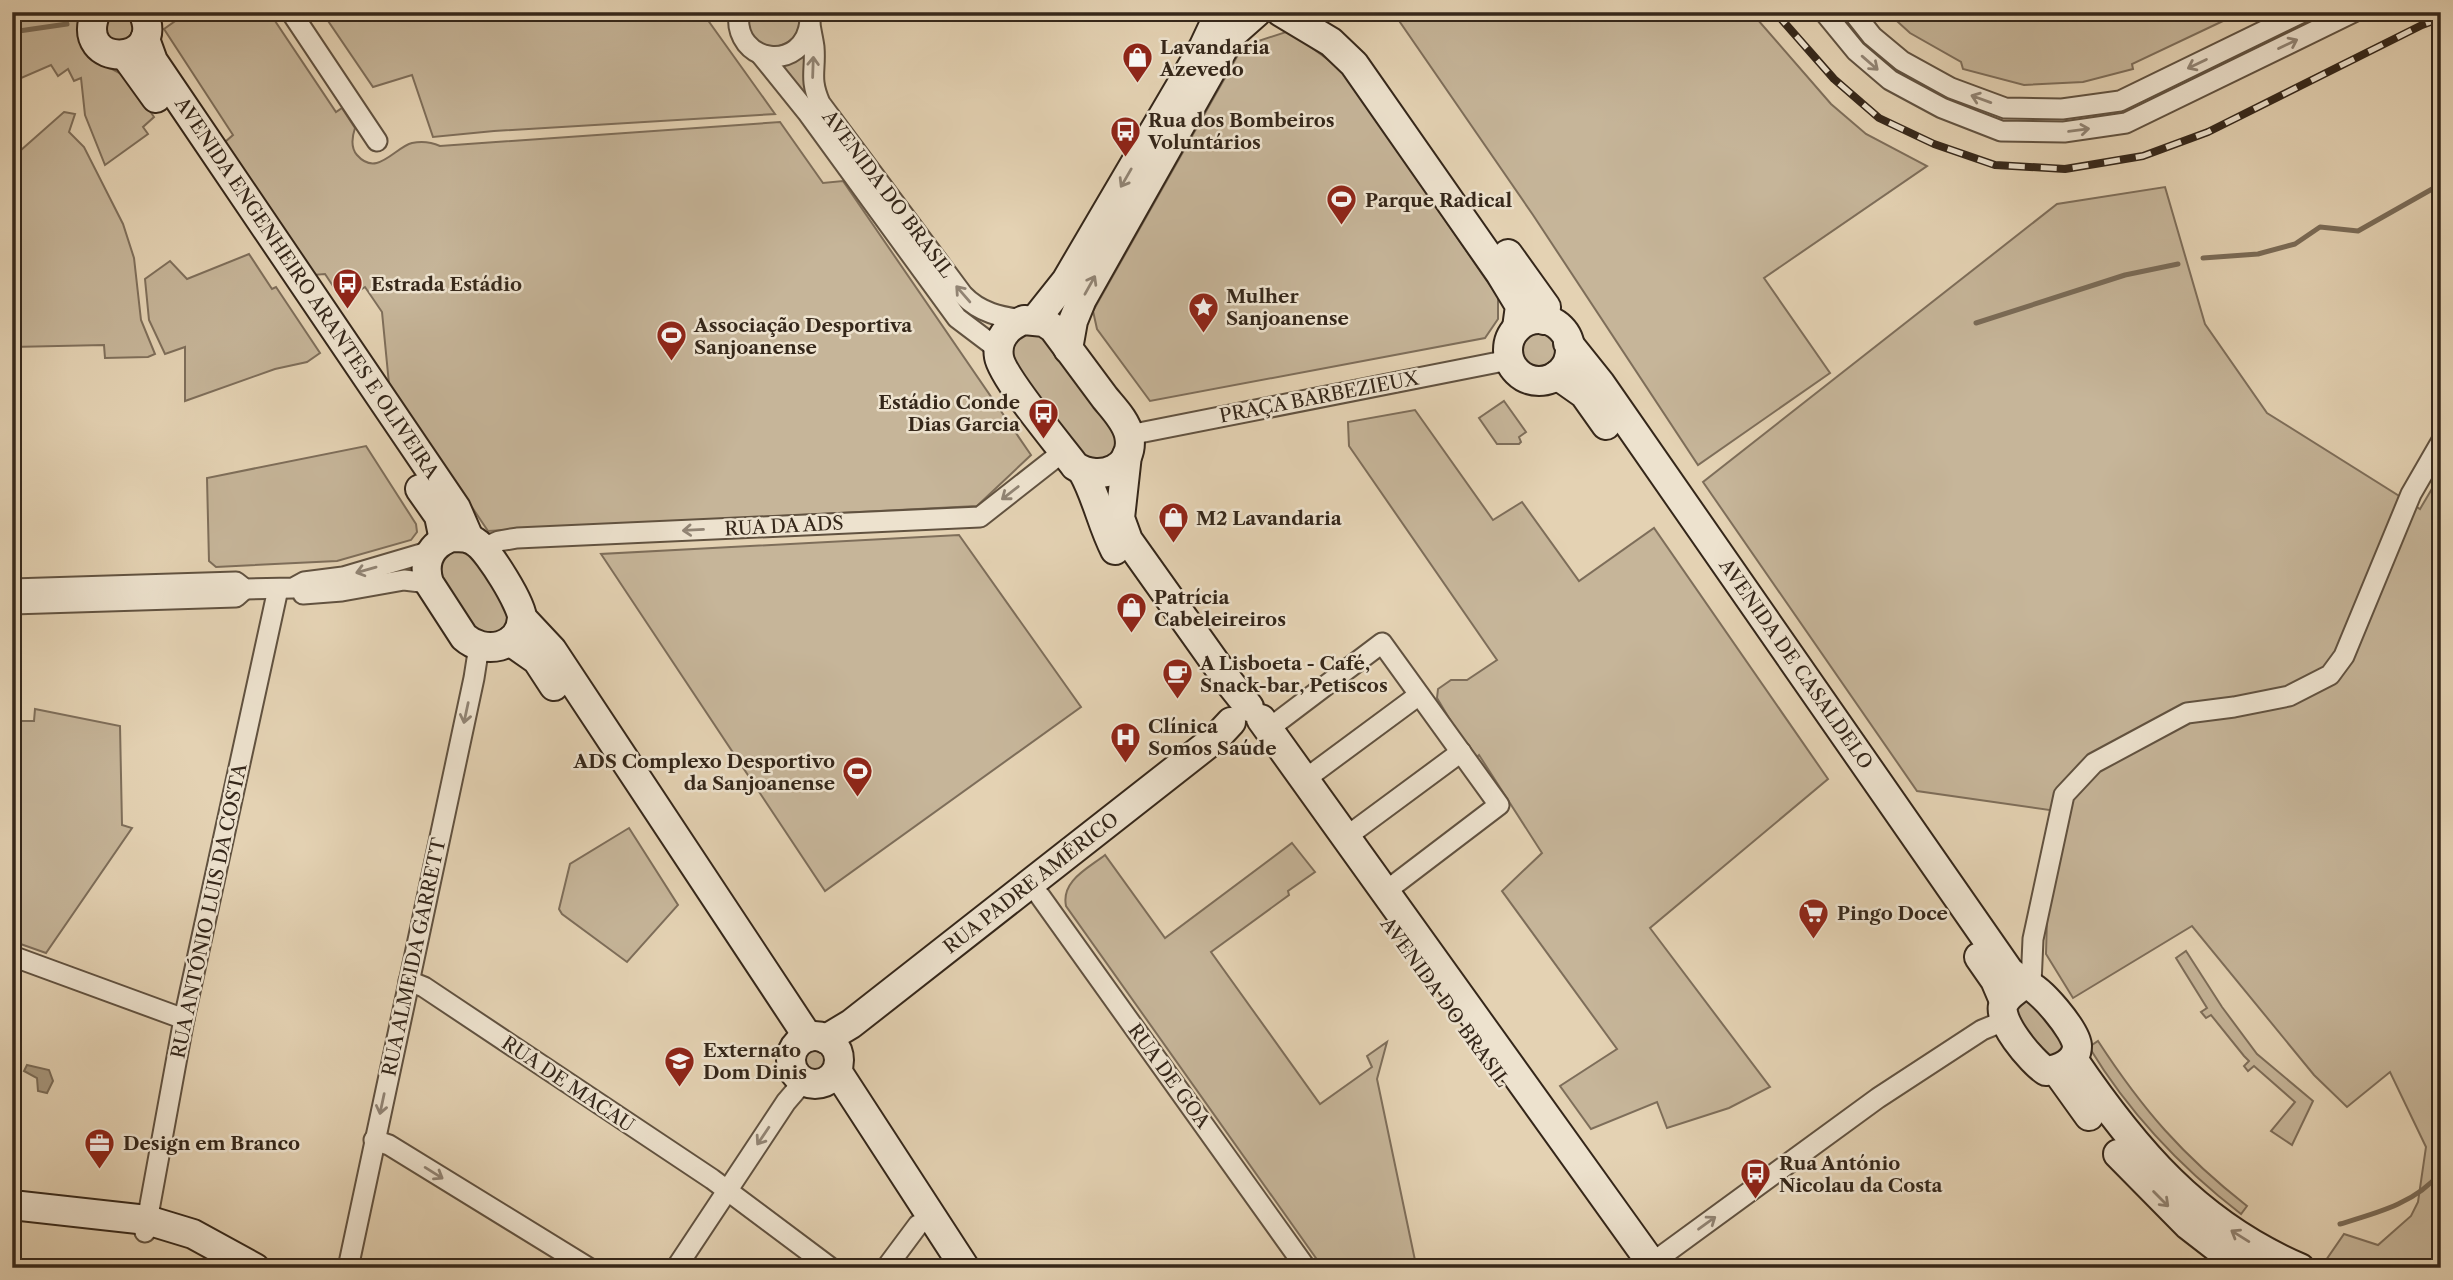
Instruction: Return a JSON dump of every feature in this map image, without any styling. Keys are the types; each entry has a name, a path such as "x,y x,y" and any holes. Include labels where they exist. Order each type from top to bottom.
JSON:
{"street":[{"name":"AVENIDA ENGENHEIRO ARANTES E OLIVEIRA","path":"95,12 91,31 99,47 107,53 144,28 153,61 456,508 457,544 518,602 516,629 552,650 818,1059 965,1268"},
{"path":"291,12 377,141"},
{"path":"998,349 1006,330 1029,320 1066,281 1203,46 1220,12"},
{"path":"1244,12 1257,12"},
{"path":"1068,349 1076,310 1088,288 1231,35 1257,12"},
{"path":"1281,12 1331,42 1354,64 1500,273 1520,306 1517,328 1509,343 1509,360 1521,375 1539,381 1557,375 1568,361 1569,343"},
{"name":"AVENIDA DE CASALDELO","path":"1321,12 1342,27 1370,54 1546,307 1544,320 1560,328 1600,383 2009,971 2016,998 2036,1065 2046,1072 2064,1065 2077,1046 2074,1035 2041,992 2016,998"},
{"path":"1824,12 1856,51 1890,80 1942,108 2001,131 2064,132 2126,123 2354,12"},
{"path":"1853,12 1872,36 1902,61 1951,88 2005,108 2062,109 2120,101 2302,12"},
{"name":"AVENIDA DO BRASIL","path":"736,17 743,39 761,55 815,123 957,318 998,349 1002,369 1075,466 1083,472 1094,491 1103,523 1114,548 1248,723 1406,948 1649,1266"},
{"name":"AVENIDA DO BRASIL","path":"809,18 814,49 814,89 820,103 963,295 980,309 1002,317 1044,322 1053,328 1125,425 1128,445 1120,518 1128,540 1229,682 1248,723 1304,780 1386,891 1649,1266"},
{"name":"AVENIDA DO BRASIL","path":"761,55 780,57 789,54 803,42 809,18"},
{"path":"1517,328 1535,320 1544,320"},
{"name":"PRAÇA BARBEZIEUX","path":"1128,445 1509,360"},
{"name":"AVENIDA DE CASALDELO","path":"1557,375 1584,394 1995,980 2016,998"},
{"path":"1649,1266 1878,1098 1982,1030 2016,998 2033,939 2064,795 2094,763 2187,713 2289,696 2330,675 2344,656 2411,494 2441,442"},
{"path":"1083,472 1104,474 1113,470 1128,445"},
{"name":"RUA DA ADS","path":"286,588 304,582 343,577 457,544 517,538 980,517 1064,451"},
{"name":"AVENIDA ENGENHEIRO ARANTES E OLIVEIRA","path":"429,583 426,566 457,544"},
{"path":"12,604 236,597 245,590 286,588 303,594 342,591 404,580 429,583 464,637 479,646 495,648 516,629"},
{"path":"12,589 236,582 245,590"},
{"name":"RUA ANTÓNIO LUIS DA COSTA","path":"146,1227 184,1019 286,588"},
{"name":"AVENIDA DO BRASIL","path":"1248,723 1382,643 1499,805 1386,891"},
{"name":"RUA ALMEIDA GARRETT","path":"348,1268 479,646"},
{"path":"1304,780 1419,695"},
{"name":"RUA PADRE AMÉRICO","path":"676,1268 726,1190 818,1059 1248,723"},
{"path":"1346,837 1461,752"},
{"name":"RUA DE GOA","path":"1035,891 1306,1268"},
{"path":"12,957 184,1019"},
{"name":"RUA DE MACAU","path":"409,981 424,987 726,1190 831,1268"},
{"name":"AVENIDA ENGENHEIRO ARANTES E OLIVEIRA","path":"818,1059 841,1107 946,1268"},
{"name":"AVENIDA DE CASALDELO","path":"2064,1065 2114,1150 2160,1199 2219,1249 2257,1268"},
{"name":"AVENIDA DE CASALDELO","path":"2064,1065 2128,1137 2202,1209 2271,1256 2300,1268"},
{"path":"374,1140 389,1145 589,1268"},
{"path":"12,1205 193,1234 255,1268"},
{"path":"12,1217 146,1227 226,1268"},
{"path":"886,1268 918,1225"}],"shaded area":[{"path":"12,12 80,12 81,37 93,59 127,77 154,117 143,127 148,134 105,165 85,115 81,78 74,81 68,69 58,76 51,65 12,82"},
{"path":"188,12 269,12 336,112 342,108 355,128 352,142 357,155 372,163 386,159 416,142 440,146 780,122 823,183 843,181 1031,455 977,506 488,531 389,384 382,312 365,287 343,301 325,274 313,275 225,142 233,135 164,29"},
{"path":"322,12 702,12 775,114 433,137 412,75 373,87"},
{"path":"749,12 798,12 799,25 788,42 770,47 753,38 749,29"},
{"path":"1393,12 1751,12 1831,104 1866,134 1927,166 1764,278 1830,373 1698,465 1533,215"},
{"path":"1887,12 2242,12 2132,64 2133,69 2083,82 2024,85 1963,69 1961,62 1910,33"},
{"path":"120,13 130,17 134,27 130,37 120,41 110,37 106,27 110,17"},
{"path":"1289,31 1342,70 1498,297 1498,319 1485,338 1150,401 1097,329 1093,311 1243,46"},
{"path":"806,53 811,101 781,67"},
{"path":"64,112 75,114 69,132 84,147 123,224 134,258 141,320 155,354 148,357 105,358 104,345 12,347 12,158"},
{"path":"2165,187 2205,324 2267,413 2420,509 2433,487 2441,490 2441,1268 2339,1268 2324,1263 2344,1234 2378,1245 2411,1216 2418,1202 2426,1147 2390,1072 2347,1107 2314,1075 2192,926 2073,998 2046,954 2050,810 1917,791 1703,482 2057,204"},
{"path":"249,254 272,289 276,287 320,353 307,362 275,369 185,401 185,347 165,354 149,320 145,279 170,261 187,279"},
{"path":"1039,329 1119,437 1113,457 1087,463 1009,362 1008,341"},
{"path":"1539,332 1552,337 1557,350 1552,363 1539,368 1526,363 1521,350 1526,337"},
{"path":"1504,401 1526,432 1519,437 1519,444 1497,444 1479,418"},
{"path":"1415,410 1493,520 1522,502 1579,581 1654,528 1828,779 1650,928 1770,1087 1729,1108 1667,1128 1657,1102 1591,1129 1560,1086 1617,1049 1502,891 1542,853 1479,755 1474,760 1437,698 1438,689 1451,680 1467,680 1497,660 1349,446 1348,422"},
{"path":"366,446 416,524 417,532 411,540 337,561 216,567 209,561 207,478"},
{"name":"ADS Complexo Desportivo da Sanjoanense","path":"959,535 1081,707 825,891 601,554"},
{"path":"448,550 469,552 509,607 509,623 499,635 478,633 438,578 440,557"},
{"path":"35,709 120,726 122,825 132,828 46,953 12,941 12,721 34,721"},
{"path":"629,828 678,905 627,962 559,909 570,864"},
{"path":"1292,843 1315,872 1288,891 1289,895 1211,952 1320,1104 1372,1067 1367,1056 1387,1042 1377,1079 1416,1265 1400,1268 1323,1268 1066,906 1067,889 1071,883 1105,855 1165,938"},
{"path":"2186,951 2222,1007 2257,1054 2313,1101 2292,1145 2271,1131 2295,1102 2254,1066 2248,1071 2244,1066 2249,1061 2211,1015 2206,1018 2201,1012 2207,1008 2176,958"},
{"path":"2030,996 2066,1046 2048,1062 2011,1008"},
{"path":"2098,1041 2131,1089 2183,1150 2247,1206 2241,1214 2157,1138 2121,1094 2089,1047"},
{"path":"816,1046 825,1050 829,1059 825,1068 816,1072 807,1068 803,1059 807,1050"},
{"path":"27,1065 49,1070 53,1081 47,1093 38,1091 37,1078 24,1071"}],"waterway":[{"path":"12,32 67,24"},
{"path":"2203,258 2258,254 2295,244 2320,227 2358,231 2441,184"},
{"path":"1976,323 2125,275 2178,264"},
{"path":"2340,1224 2382,1211 2408,1199 2420,1192 2441,1172"}],"railway":[{"path":"1775,12 1834,79 1879,118 1934,144 1995,165 2065,169 2143,156 2208,132 2441,18"}],"place":[{"name":"Lavandaria Azevedo","path":"1137,85"},
{"name":"Rua dos Bombeiros Voluntários","path":"1125,158"},
{"name":"Parque Radical","path":"1342,227"},
{"name":"Estrada Estádio","path":"348,311"},
{"name":"Mulher Sanjoanense","path":"1203,334"},
{"name":"Associação Desportiva Sanjoanense","path":"671,363"},
{"name":"Estádio Conde Dias Garcia","path":"1043,440"},
{"name":"M2 Lavandaria","path":"1173,545"},
{"name":"Patrícia Cabeleireiros","path":"1131,635"},
{"name":"A Lisboeta - Café, Snack-bar, Petiscos","path":"1177,701"},
{"name":"Clínica Somos Saúde","path":"1125,764"},
{"name":"ADS Complexo Desportivo da Sanjoanense","path":"858,799"},
{"name":"Pingo Doce","path":"1814,940"},
{"name":"Externato Dom Dinis","path":"680,1088"},
{"name":"Design em Branco","path":"100,1170"},
{"name":"Rua António Nicolau da Costa","path":"1756,1201"}]}
